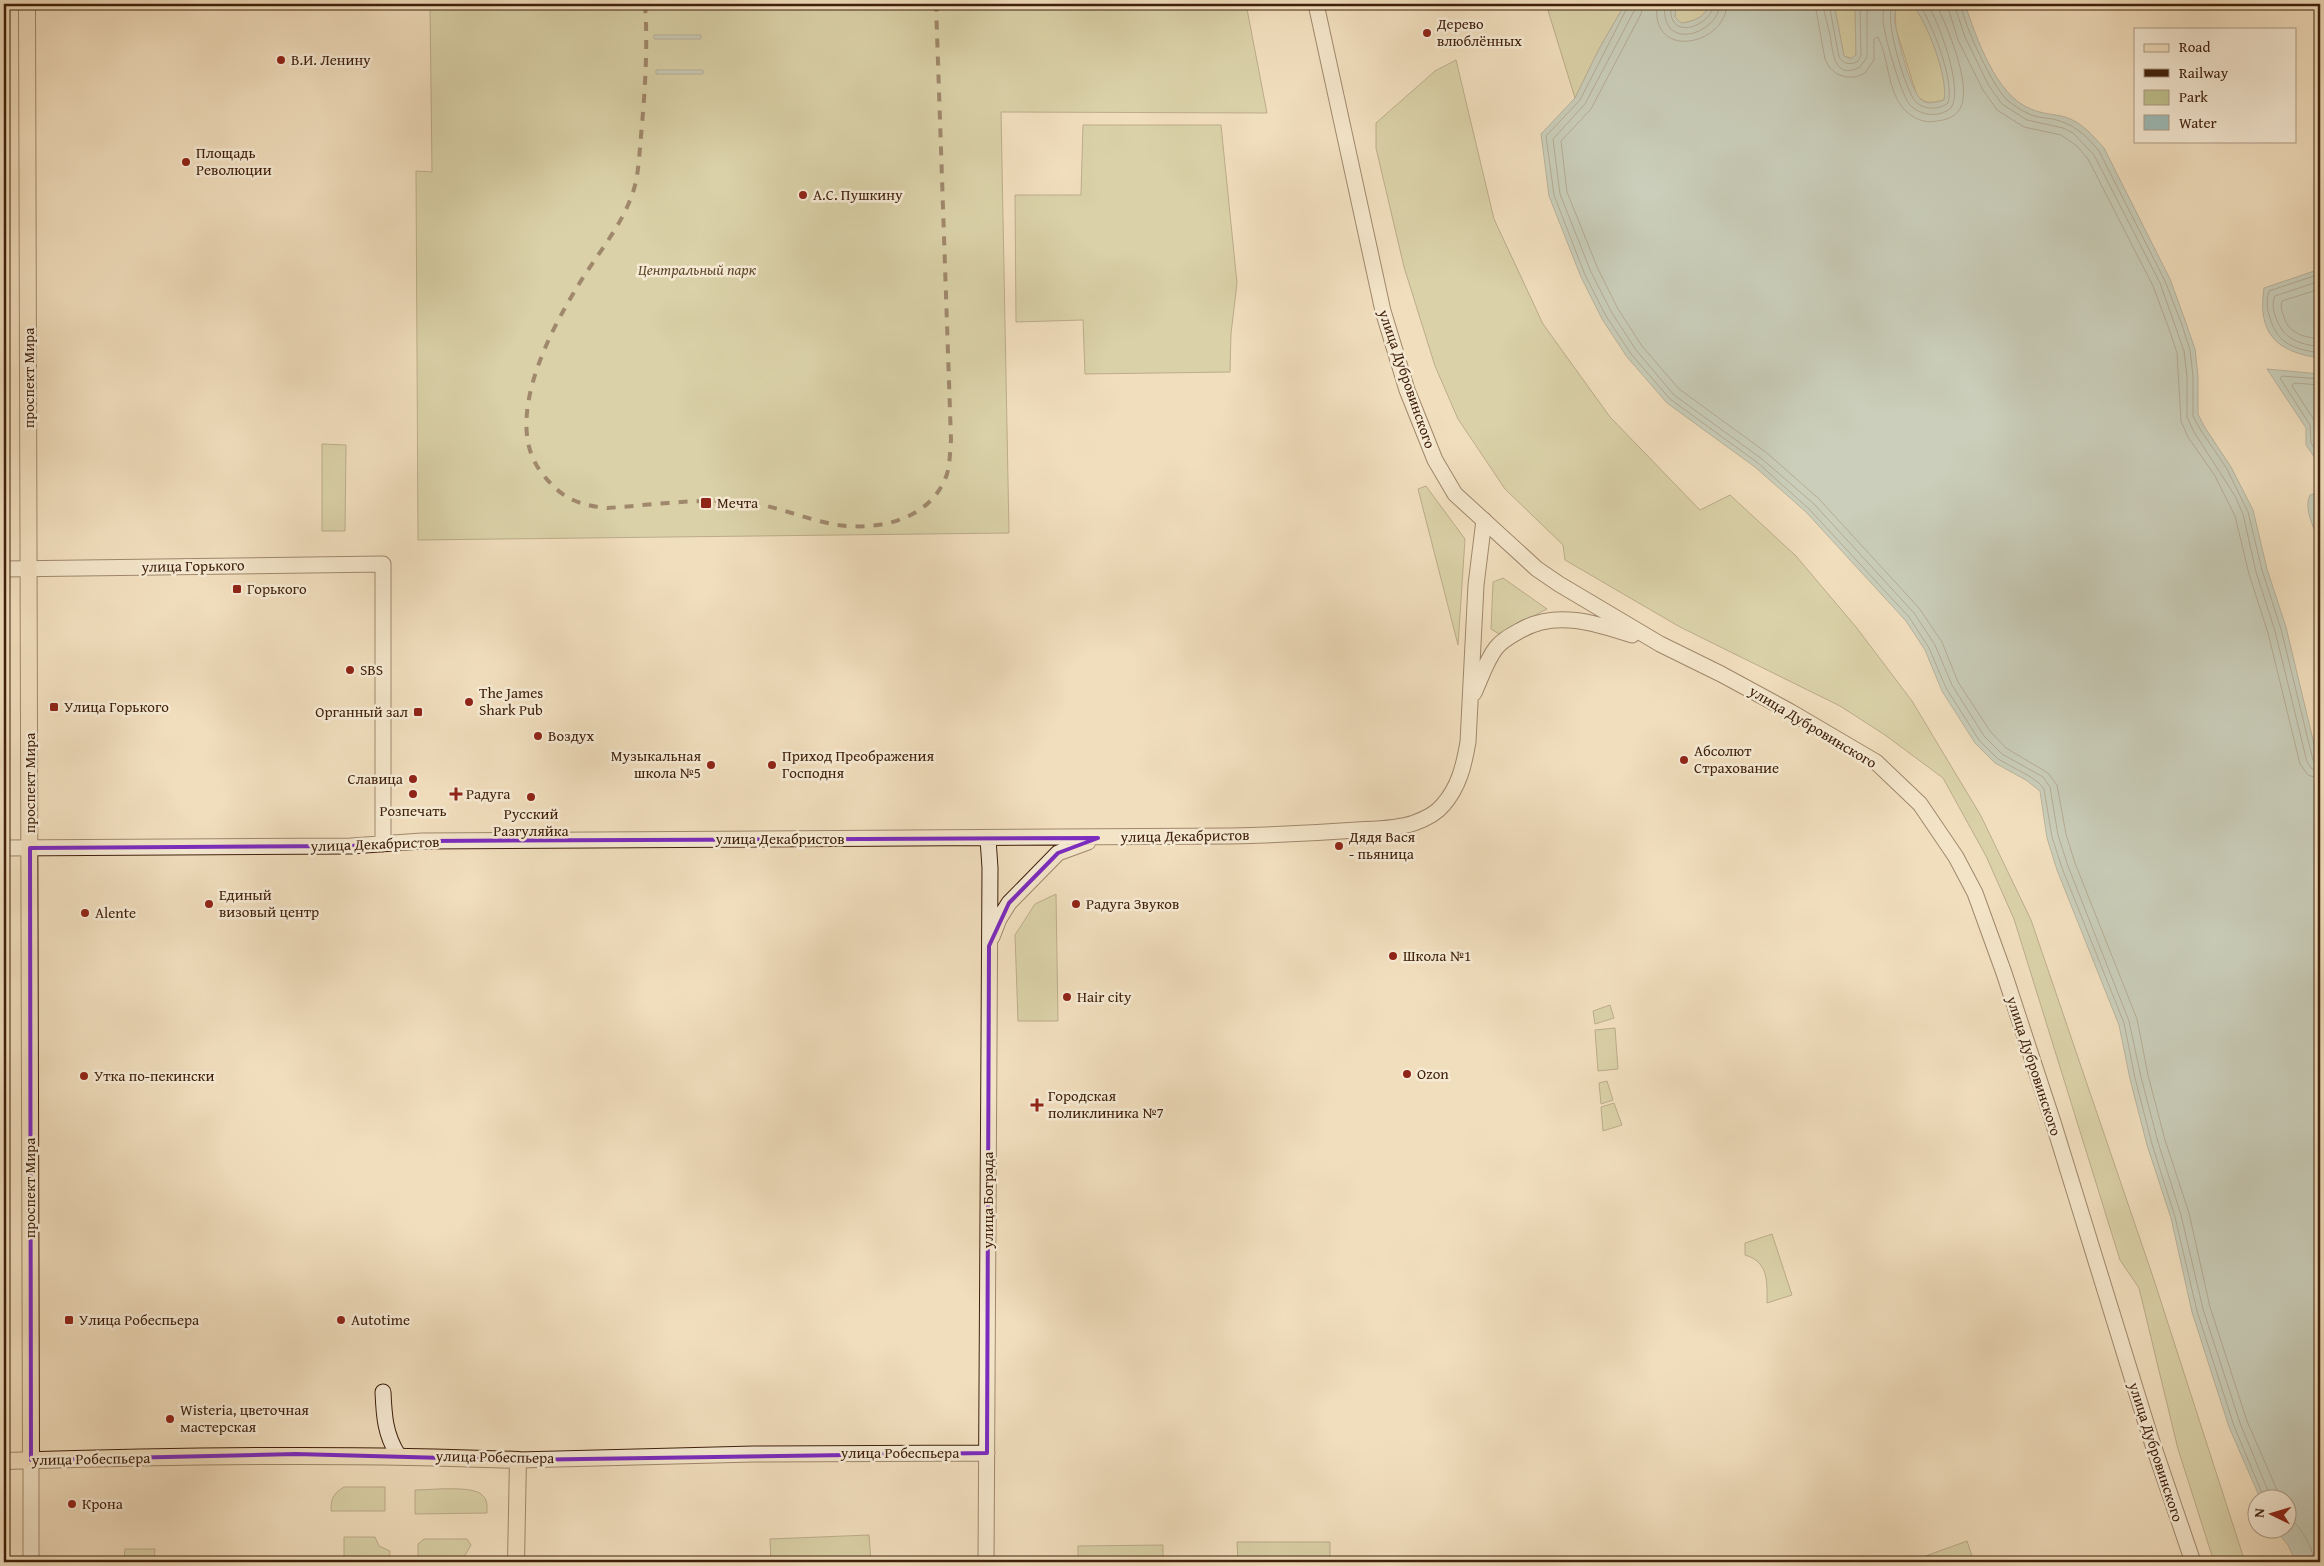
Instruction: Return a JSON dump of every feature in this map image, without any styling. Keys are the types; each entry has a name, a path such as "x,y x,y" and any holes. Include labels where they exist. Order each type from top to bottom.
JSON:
{"main road":[{"name":"проспект Мира","path":"27,4 31,1562"},
{"name":"улица Дубровинского","path":"1316,4 1383,311 1407,390 1440,468 1455,494 1537,569 1660,644 1791,712 1876,762 1920,804 1956,857 1975,892 2004,973 2053,1122 2150,1436 2193,1562"},
{"name":"улица Декабристов","path":"4,848 350,846 422,841 1098,838 1311,834 1412,824 1429,817 1443,806 1459,781 1464,765 1468,742 1476,585 1484,520"},
{"name":"улица Горького","path":"4,569 383,564 383,844"},
{"path":"1470,704 1485,667 1496,647 1509,636 1529,624 1559,619 1588,622 1660,644"},
{"path":"989,946 999,919 1009,903 1058,853 1098,838"},
{"name":"улица Бограда","path":"986,1562 988,839"},
{"path":"383,1392 384,1427 389,1441 398,1455"},
{"name":"улица Робеспьера","path":"4,1461 296,1454 398,1455 518,1460 792,1453 987,1453"},
{"path":"516,1562 518,1460"}],"highlighted area":[{"path":"1098,838 1058,853 1009,903 989,946 987,1453 518,1460 296,1454 31,1460 30,848 351,846 422,841"}],"green space":[{"name":"Центральный парк","path":"430,4 1246,4 1267,113 1001,112 1009,533 418,540 416,171 432,172"},
{"path":"1546,4 1625,4 1599,49 1575,98"},
{"path":"1676,4 1709,4 1705,12 1698,18 1681,23 1675,17"},
{"path":"1834,4 1855,4 1856,55 1854,59 1844,56"},
{"path":"1901,4 1912,4 1930,36 1940,64 1945,90 1944,100 1929,102 1917,96 1896,29 1895,8"},
{"path":"1456,60 1494,219 1543,324 1610,417 1700,510 1730,495 1796,556 1856,627 1912,701 1981,816 2031,920 2153,1277 2245,1562 2214,1562 2178,1449 2139,1288 2120,1260 2014,919 1986,856 1943,778 1885,735 1840,706 1680,627 1565,560 1563,545 1505,489 1458,419 1435,366 1404,267 1376,148 1376,123 1435,71"},
{"path":"1083,125 1221,125 1237,283 1231,334 1230,372 1085,374 1083,320 1016,322 1015,195 1081,195"},
{"path":"322,444 346,445 345,531 322,531"},
{"path":"1426,486 1465,539 1458,645 1418,489"},
{"path":"1503,578 1547,609 1499,634 1491,629 1493,582"},
{"path":"1056,894 1058,1021 1018,1021 1015,935 1035,904"},
{"path":"1610,1005 1614,1018 1595,1024 1593,1011"},
{"path":"1615,1028 1618,1069 1598,1071 1595,1030"},
{"path":"1607,1081 1613,1100 1601,1104 1599,1083"},
{"path":"1614,1103 1622,1125 1603,1131 1601,1107"},
{"path":"1772,1234 1792,1295 1767,1303 1767,1288 1763,1268 1759,1262 1745,1255 1745,1243"},
{"path":"344,1487 385,1487 385,1511 331,1511 333,1497"},
{"path":"461,1489 477,1492 482,1495 487,1503 487,1513 415,1514 415,1490"},
{"path":"869,1535 871,1562 771,1562 770,1539"},
{"path":"344,1537 375,1537 379,1546 390,1551 389,1562 346,1562 344,1559"},
{"path":"424,1539 467,1539 471,1545 461,1562 418,1562 418,1544"},
{"path":"1967,1541 1974,1562 1921,1562 1920,1558"},
{"path":"1237,1542 1330,1542 1330,1562 1238,1562"},
{"path":"1163,1545 1163,1562 1078,1562 1078,1546"},
{"path":"125,1549 155,1549 154,1562 124,1562"}],"water":[{"path":"1625,4 1676,4 1675,17 1681,23 1698,18 1705,12 1709,4 1834,4 1844,56 1850,59 1856,55 1855,4 1901,4 1896,8 1894,19 1905,64 1919,98 1929,103 1944,100 1943,79 1930,36 1912,4 1965,4 1981,48 2007,92 2031,109 2065,117 2077,122 2104,148 2170,279 2195,349 2198,376 2198,414 2231,467 2253,510 2267,569 2286,627 2320,769 2320,1562 2296,1562 2282,1538 2296,1538 2296,1488 2256,1488 2229,1427 2192,1312 2171,1218 2147,1145 2130,1079 2119,1025 2057,870 2047,838 2040,791 2026,780 1995,763 1975,743 1942,691 1925,650 1906,621 1806,512 1755,467 1667,403 1627,357 1602,319 1581,277 1549,196 1541,134 1575,98 1599,49"},
{"path":"654,35 701,35 701,39 654,39"},
{"path":"656,70 703,70 703,74 656,74"},
{"path":"2320,269 2320,358 2292,351 2273,338 2267,329 2263,304 2264,288"},
{"path":"2267,369 2320,374 2320,465 2306,445 2306,428"},
{"path":"2320,493 2320,544 2310,520 2308,507 2310,495"}],"railway":[{"path":"645,4 645,86 638,166 634,188 621,220 583,277 553,330 543,354 528,404 526,429 530,452 541,472 555,488 562,494 586,505 607,508 693,501 744,502 832,524 849,526 884,524 900,520 915,513 928,503 939,490 947,474 951,440 936,4"}],"place":[{"name":"Дерево влюблённых","path":"1427,33"},
{"name":"В.И. Ленину","path":"281,60"},
{"name":"Площадь Революции","path":"186,162"},
{"name":"А.С. Пушкину","path":"803,195"},
{"name":"Мечта","path":"706,503"},
{"name":"Горького","path":"237,589"},
{"name":"SBS","path":"350,670"},
{"name":"The James Shark Pub","path":"469,702"},
{"name":"Улица Горького","path":"54,707"},
{"name":"Органный зал","path":"418,712"},
{"name":"Воздух","path":"538,736"},
{"name":"Абсолют Страхование","path":"1684,760"},
{"name":"Музыкальная школа №5","path":"711,765"},
{"name":"Приход Преображения Господня","path":"772,765"},
{"name":"Славица","path":"413,779"},
{"name":"Розпечать","path":"413,794"},
{"name":"Радуга","path":"456,794"},
{"name":"Русский Разгуляйка","path":"531,797"},
{"name":"Дядя Вася - пьяница","path":"1339,846"},
{"name":"Единый визовый центр","path":"209,904"},
{"name":"Радуга Звуков","path":"1076,904"},
{"name":"Alente","path":"85,913"},
{"name":"Школа №1","path":"1393,956"},
{"name":"Hair city","path":"1067,997"},
{"name":"Ozon","path":"1407,1074"},
{"name":"Утка по-пекински","path":"84,1076"},
{"name":"Городская поликлиника №7","path":"1037,1105"},
{"name":"Улица Робеспьера","path":"69,1320"},
{"name":"Autotime","path":"341,1320"},
{"name":"Wisteria, цветочная мастерская","path":"170,1419"},
{"name":"Крона","path":"72,1504"}]}
